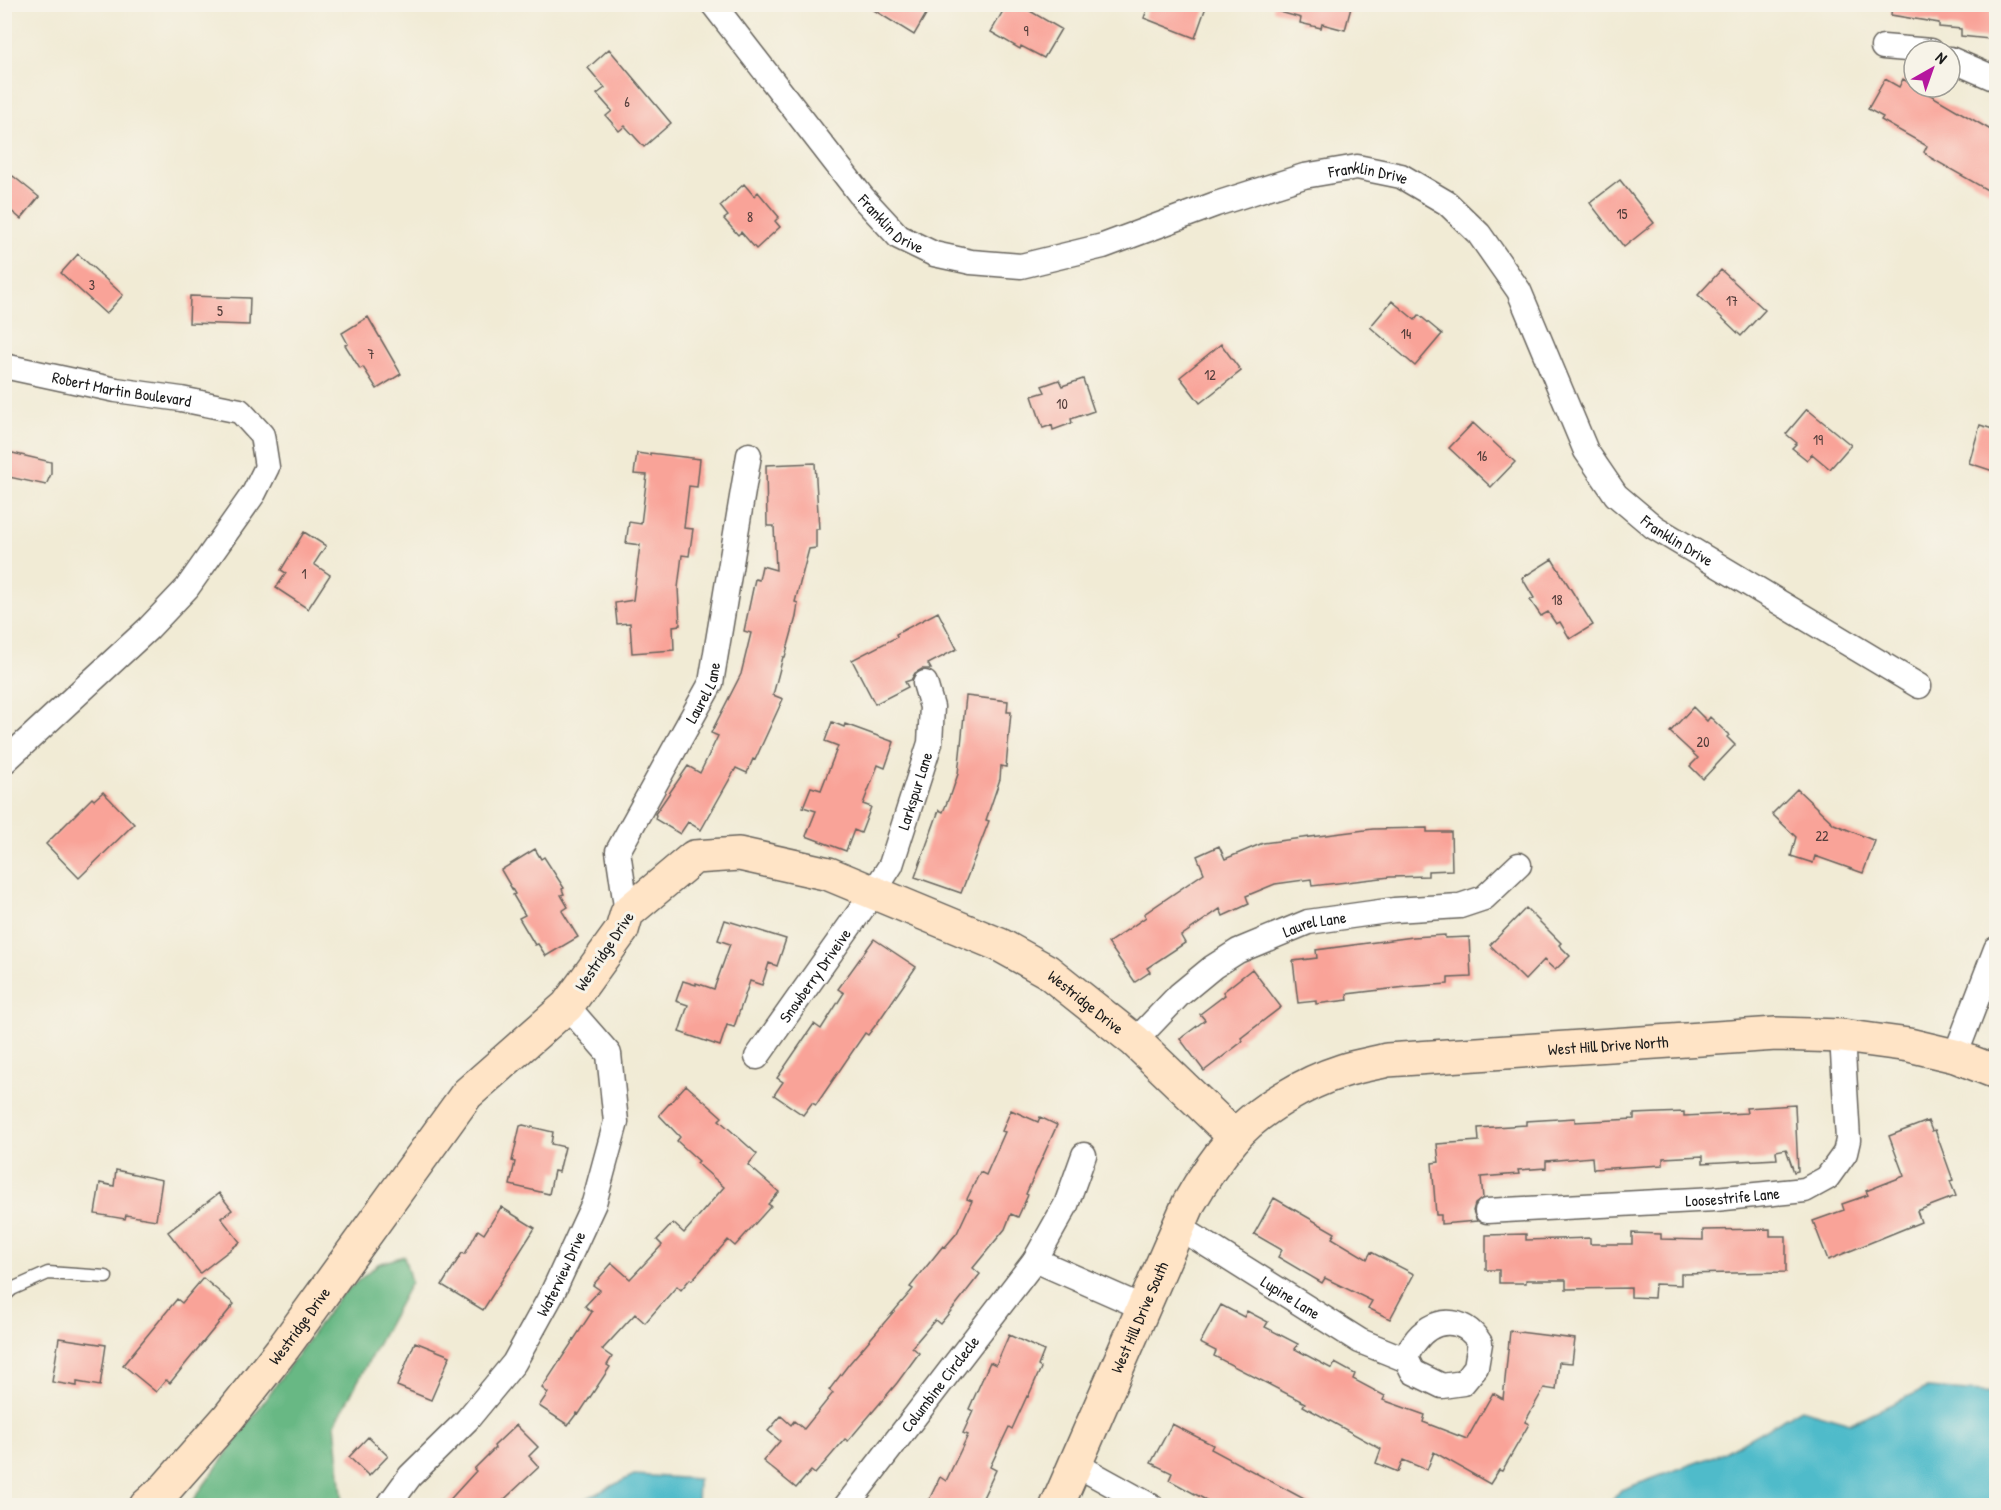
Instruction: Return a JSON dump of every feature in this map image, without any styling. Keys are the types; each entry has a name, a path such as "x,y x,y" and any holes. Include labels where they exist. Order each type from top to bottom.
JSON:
{"street":[{"name":"Franklin Drive","path":"713,4 863,198 899,237 934,254 971,262 1021,266 1103,246 1216,204 1304,176 1357,167 1401,176 1410,181 1447,202 1479,234 1520,291 1586,452 1616,495 1654,527 1919,686"},
{"path":"1883,47 1902,49"},
{"path":"1962,64 1996,79"},
{"name":"Robert Martin Boulevard","path":"4,366 116,390 181,399 240,411 262,435 267,467 254,493 187,588 156,621 4,762"},
{"name":"Laurel Lane","path":"627,913 618,851 711,683 749,455"},
{"name":"Larkspur Lane","path":"873,893 891,865 930,742 932,707 925,682"},
{"name":"Westridge Drive","path":"146,1506 167,1487 228,1419 284,1347 468,1094 567,1006 622,930 627,913 694,857 739,854 830,873 1000,945 1047,970 1135,1041 1235,1137"},
{"name":"Laurel Lane","path":"1135,1041 1179,995 1213,967 1238,951 1308,922 1394,910 1461,906 1484,898 1519,865"},
{"name":"Snowberry Driveive","path":"757,1057 873,893"},
{"path":"1955,1056 1996,949"},
{"name":"Waterview Drive","path":"388,1506 410,1476 467,1420 514,1363 552,1294 594,1203 616,1122 609,1054 567,1006"},
{"name":"West Hill Drive North","path":"1235,1137 1267,1110 1305,1086 1342,1071 1387,1060 1776,1034 1842,1036 1909,1045 1955,1056 1996,1072"},
{"name":"Loosestrife Lane","path":"1487,1211 1715,1199 1804,1190 1827,1178 1845,1153 1848,1140 1842,1036"},
{"name":"West Hill Drive South","path":"1057,1506 1200,1183 1235,1137"},
{"name":"Columbine Circlecle","path":"846,1506 1035,1260 1066,1205 1084,1155"},
{"name":"Lupine Lane","path":"1179,1227 1360,1341 1407,1360"},
{"path":"1035,1260 1144,1308"},
{"path":"1075,1464 1151,1506"}],"lane":[{"path":"4,1296 12,1289 48,1273 106,1277"}],"green space":[{"path":"404,1256 411,1282 335,1424 343,1505 189,1506 338,1298 378,1264"}],"water":[{"path":"1927,1388 1996,1393 1996,1505 1608,1505 1621,1490 1725,1452 1801,1409 1850,1423"},
{"path":"634,1475 698,1479 697,1505 573,1505"}],"building":[{"path":"864,4 932,4 914,35"},
{"path":"1007,4 1018,4 1061,29 1044,58 1021,46 1020,49 991,32"},
{"path":"1149,4 1207,4 1195,38 1144,18"},
{"path":"1274,4 1352,4 1345,30 1322,24 1321,28 1300,23 1301,18 1273,10"},
{"path":"1892,4 1992,4 1989,39 1961,36 1961,29 1939,27 1939,23 1891,15"},
{"path":"609,49 671,123 644,147 625,126 619,131 606,116 612,111 597,94 605,88 588,68"},
{"path":"1885,79 1899,87 1902,81 1902,99 1937,99 1996,133 1996,195 1931,158 1924,152 1927,146 1881,120 1883,117 1868,109"},
{"path":"13,176 39,197 21,219 4,205 4,186"},
{"path":"1620,180 1654,223 1624,247 1590,203"},
{"path":"744,184 754,196 758,192 779,217 775,221 780,227 756,249 741,232 738,235 724,219 728,216 720,206"},
{"path":"78,254 123,295 106,314 61,273"},
{"path":"1721,270 1765,310 1741,336 1698,295"},
{"path":"190,296 250,298 249,325 189,323"},
{"path":"1392,301 1415,320 1419,315 1442,334 1415,366 1370,327"},
{"path":"368,317 401,374 377,389 363,367 360,369 345,345 348,344 342,333"},
{"path":"1221,344 1241,371 1200,403 1180,377"},
{"path":"1083,379 1094,411 1071,419 1072,423 1053,430 1052,425 1043,428 1032,396 1045,392 1042,386 1059,380 1062,386"},
{"path":"1807,409 1851,445 1830,469 1812,454 1807,460 1792,448 1797,443 1786,434"},
{"path":"1473,423 1515,462 1491,487 1449,448"},
{"path":"1980,425 1996,430 1996,472 1969,463"},
{"path":"4,451 51,462 51,474 46,485 4,476"},
{"path":"637,453 700,459 697,487 689,486 684,528 693,529 689,556 682,555 678,588 680,625 673,626 674,650 632,653 630,623 617,624 615,603 633,600 640,545 626,543 629,522 641,524 647,475 634,474"},
{"path":"815,463 819,529 816,529 816,548 809,549 795,602 798,603 796,617 773,695 783,699 747,773 736,768 701,830 688,822 680,834 655,819 655,814 688,766 700,773 718,736 711,733 741,674 751,633 744,631 755,579 759,580 762,566 776,570 774,526 767,526 766,465"},
{"path":"304,532 326,546 314,564 330,575 308,609 276,588 286,573 281,570"},
{"path":"1552,559 1593,625 1570,639 1560,622 1556,624 1548,612 1541,616 1530,600 1534,598 1522,578"},
{"path":"938,612 957,649 928,664 931,669 922,669 915,673 911,680 905,682 908,687 875,704 852,660 897,637 896,634"},
{"path":"966,696 1008,701 1007,712 1011,712 1006,767 1001,766 1000,779 986,820 989,821 961,893 915,877 939,810 943,812 958,774"},
{"path":"1693,707 1707,721 1710,717 1729,735 1727,737 1735,745 1703,779 1690,766 1698,758 1670,732"},
{"path":"832,722 844,727 845,724 894,742 885,768 878,765 863,804 871,807 861,833 854,830 846,851 806,836 816,811 803,807 811,787 821,790 838,746 825,741"},
{"path":"1797,789 1834,824 1875,841 1863,873 1815,856 1813,863 1791,856 1796,837 1772,814"},
{"path":"103,792 134,824 79,878 46,844 92,798 94,800"},
{"path":"1427,828 1427,832 1451,832 1452,870 1428,871 1428,876 1390,877 1312,886 1311,879 1275,884 1246,896 1249,904 1223,916 1220,909 1181,936 1185,943 1147,968 1150,972 1135,982 1108,943 1146,917 1144,914 1204,873 1197,856 1219,846 1225,859 1263,843 1373,829"},
{"path":"535,849 541,859 544,857 564,888 562,889 564,894 561,895 568,907 562,911 578,937 546,956 538,944 535,945 519,918 525,915 501,870"},
{"path":"1526,908 1561,943 1559,945 1570,956 1555,970 1544,960 1525,980 1490,945"},
{"path":"725,920 786,939 777,966 769,963 762,985 750,981 734,1027 727,1025 720,1046 679,1032 688,1005 676,1001 683,981 714,989 730,944 718,940"},
{"path":"1445,935 1445,938 1469,937 1471,977 1448,978 1448,984 1347,994 1348,1000 1316,1004 1316,1001 1298,1003 1293,961 1317,958 1316,950"},
{"path":"874,939 916,967 868,1035 865,1033 816,1105 812,1103 803,1115 774,1095 783,1082 777,1078 814,1024 821,1029 844,993 838,989"},
{"path":"1252,969 1281,1007 1241,1038 1243,1041 1204,1071 1180,1039 1205,1020 1200,1014 1225,995 1223,992"},
{"path":"686,1085 722,1117 719,1120 757,1154 748,1165 779,1192 768,1204 771,1206 735,1246 728,1240 681,1290 677,1286 645,1323 635,1314 602,1350 612,1357 607,1365 610,1367 579,1414 577,1413 568,1425 539,1406 548,1393 542,1388 592,1312 585,1306 600,1290 593,1285 612,1263 630,1279 662,1245 657,1240 673,1223 684,1233 724,1187 677,1141 680,1137 659,1115"},
{"path":"1795,1105 1798,1171 1794,1172 1786,1149 1776,1151 1777,1159 1703,1163 1703,1156 1663,1158 1663,1165 1593,1169 1592,1157 1546,1161 1546,1168 1518,1170 1519,1174 1481,1177 1483,1198 1475,1204 1473,1211 1477,1221 1441,1224 1441,1215 1436,1215 1432,1163 1439,1162 1437,1144 1479,1141 1478,1128 1526,1125 1526,1121 1575,1118 1575,1122 1634,1119 1634,1114 1684,1112 1684,1116 1747,1113 1746,1108"},
{"path":"1011,1110 1038,1122 1040,1117 1057,1125 1018,1217 1011,1214 1005,1229 973,1268 980,1274 955,1306 940,1324 935,1320 912,1347 919,1353 897,1383 848,1441 845,1439 815,1474 811,1471 796,1488 763,1461 780,1441 768,1431 781,1416 791,1425 794,1421 804,1429 833,1393 829,1390 849,1364 913,1289 910,1287 943,1246 945,1247 957,1233 972,1201 967,1199 980,1172 986,1175 1005,1132 1002,1131"},
{"path":"1928,1121 1932,1131 1935,1130 1953,1180 1950,1181 1956,1196 1917,1211 1921,1222 1828,1260 1813,1221 1844,1210 1842,1204 1868,1195 1866,1191 1904,1176 1889,1136"},
{"path":"520,1126 553,1132 551,1144 565,1147 559,1172 554,1171 549,1194 510,1185 515,1162 512,1161"},
{"path":"116,1170 162,1180 156,1220 126,1215 125,1219 95,1214 100,1183 114,1186"},
{"path":"219,1193 232,1210 221,1218 240,1242 200,1273 168,1232"},
{"path":"1274,1198 1335,1233 1332,1238 1367,1259 1371,1252 1414,1274 1390,1319 1368,1308 1372,1301 1325,1278 1322,1283 1278,1257 1282,1250 1254,1234"},
{"path":"501,1207 535,1228 483,1310 442,1285 462,1253 465,1254 478,1230 484,1234"},
{"path":"1770,1229 1770,1236 1786,1236 1786,1272 1681,1274 1681,1285 1655,1284 1654,1298 1631,1297 1631,1288 1566,1289 1566,1280 1499,1283 1499,1270 1486,1270 1486,1235 1526,1234 1526,1240 1590,1238 1590,1244 1632,1244 1632,1233 1661,1234 1661,1239 1703,1240 1703,1230"},
{"path":"203,1278 234,1304 170,1383 166,1380 156,1392 123,1365 177,1299 182,1303"},
{"path":"1221,1305 1244,1317 1247,1311 1268,1322 1265,1327 1298,1344 1295,1349 1332,1369 1335,1363 1355,1374 1353,1379 1385,1396 1383,1400 1425,1415 1423,1422 1467,1439 1493,1393 1503,1399 1510,1331 1575,1339 1572,1363 1559,1362 1556,1390 1544,1388 1525,1422 1529,1424 1502,1471 1499,1470 1490,1484 1434,1452 1427,1470 1403,1460 1398,1472 1376,1463 1381,1449 1303,1406 1305,1403 1214,1356 1216,1351 1200,1343"},
{"path":"1009,1335 1044,1351 1038,1366 1041,1368 1028,1397 1012,1429 1009,1427 990,1467 996,1470 979,1506 926,1506 940,1477 946,1481 968,1435 963,1433 973,1411 969,1409 990,1362 996,1365"},
{"path":"59,1338 106,1345 100,1386 77,1382 77,1386 52,1382"},
{"path":"415,1342 450,1356 431,1400 397,1386"},
{"path":"1172,1424 1213,1445 1211,1449 1317,1506 1217,1506 1169,1480 1172,1473 1151,1463"},
{"path":"516,1425 538,1447 529,1456 539,1467 497,1506 444,1506 476,1471 474,1469 495,1448 494,1446"},
{"path":"368,1437 388,1456 369,1476 349,1457"}]}
